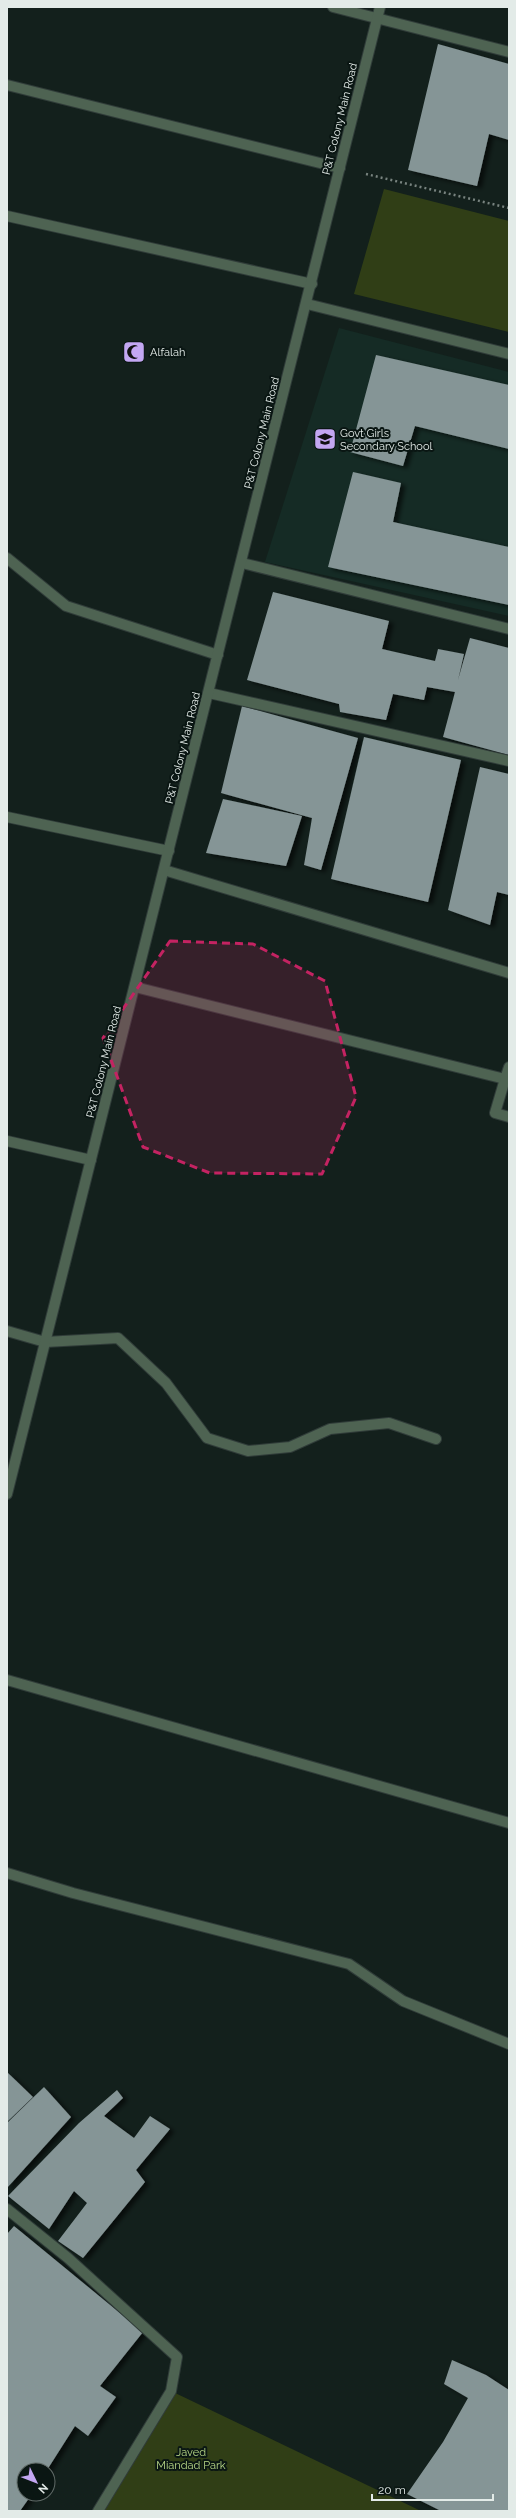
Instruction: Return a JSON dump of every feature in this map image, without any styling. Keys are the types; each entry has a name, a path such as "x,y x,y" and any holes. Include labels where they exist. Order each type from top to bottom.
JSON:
{"street":[{"path":"333,7 379,12 509,52"},
{"name":"P&T Colony Main Road","path":"7,1494 8,1483 242,563 379,12"},
{"path":"7,85 340,168"},
{"path":"7,216 312,284"},
{"path":"307,304 509,354"},
{"path":"7,558 66,606 218,655"},
{"path":"242,563 509,629"},
{"path":"209,693 509,761"},
{"path":"7,818 169,851"},
{"path":"164,870 509,973"},
{"path":"135,986 505,1080"},
{"path":"509,1067 495,1113 509,1117"},
{"path":"7,1141 91,1160"},
{"path":"7,1331 45,1342 118,1338 166,1383 207,1438 248,1451 290,1447 330,1429 389,1423 436,1439"},
{"path":"7,1680 509,1823"},
{"path":"7,1873 73,1893 349,1964 403,2001 509,2044"},
{"path":"7,2209 68,2258 177,2357 171,2391 98,2511"}],"path":[{"path":"340,168 509,208"}],"highlighted area":[{"path":"170,941 253,944 325,981 356,1097 322,1174 210,1173 143,1147 103,1038"}],"shaded area":[{"path":"339,328 509,372 509,616 265,562"}],"green space":[{"path":"384,189 509,221 509,332 354,294"},
{"name":"Javed Miandad Park","path":"171,2391 421,2511 98,2511"}],"building":[{"path":"438,44 509,64 509,140 489,134 477,186 408,170"},
{"path":"376,355 509,385 509,449 415,426 403,466 350,452"},
{"path":"353,472 401,483 393,522 509,547 509,605 328,567"},
{"path":"273,592 389,621 382,649 435,661 438,649 464,654 458,680 470,638 509,648 509,755 443,737 455,692 427,687 424,700 393,694 386,720 340,712 339,704 247,680"},
{"path":"242,706 358,738 321,870 304,865 312,818 221,793"},
{"path":"364,737 461,760 428,902 331,879"},
{"path":"480,767 509,774 509,895 497,892 490,925 448,910"},
{"path":"223,799 302,816 286,866 206,853"},
{"path":"7,2072 33,2097 7,2122"},
{"path":"44,2087 71,2117 7,2188 7,2123"},
{"path":"117,2090 123,2098 104,2116 134,2138 150,2116 170,2129 136,2170 145,2182 83,2258 58,2241 87,2203 74,2191 49,2229 8,2196 79,2123"},
{"path":"14,2226 143,2332 100,2386 116,2397 88,2436 75,2426 52,2462 16,2462 16,2502 26,2502 20,2511 7,2511 7,2234"},
{"path":"452,2360 486,2375 509,2390 509,2511 441,2511 407,2494 443,2442 468,2398 444,2384"}],"place":[{"name":"Alfalah","path":"134,352"},
{"name":"Govt Girls Secondary School","path":"325,439"}]}
